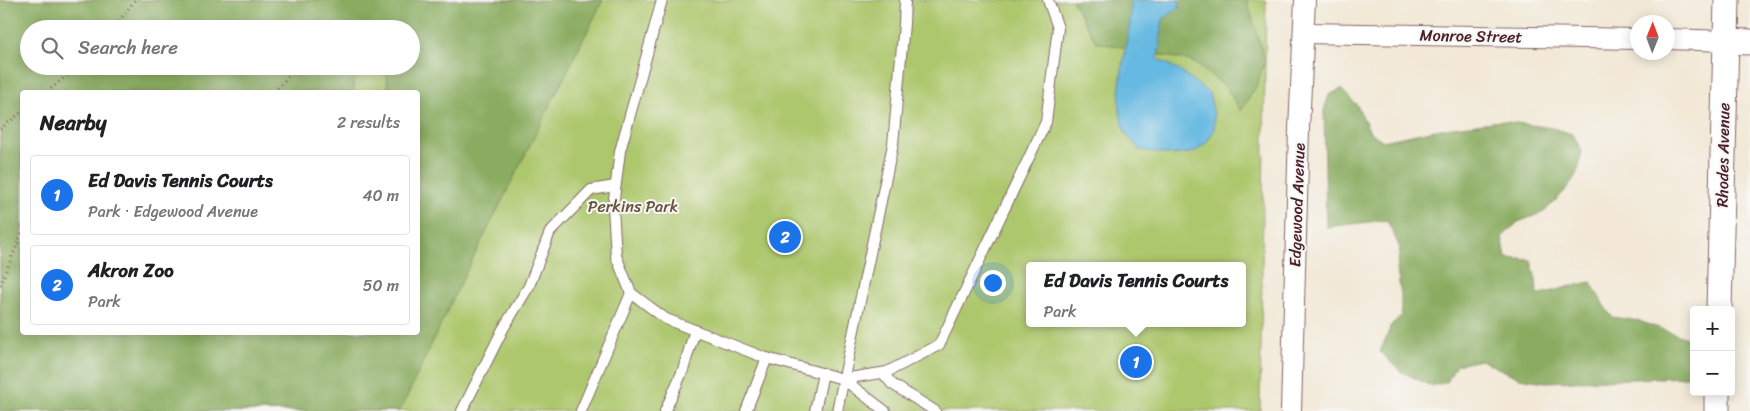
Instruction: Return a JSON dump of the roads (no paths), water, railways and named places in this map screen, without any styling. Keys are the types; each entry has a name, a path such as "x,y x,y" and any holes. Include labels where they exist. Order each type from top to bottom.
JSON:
{"street":[{"name":"Edgewood Avenue","path":"1291,411 1305,0"},
{"name":"Rhodes Avenue","path":"1719,306 1727,0"},
{"name":"Monroe Street","path":"1304,33 1630,39"},
{"path":"1675,40 1750,42"},
{"path":"1717,396 1717,411"}],"lane":[{"path":"662,0 620,151 615,186 613,207 616,256 631,292 666,319 767,358 843,379 884,411"},
{"path":"837,411 893,144 904,24 904,0"},
{"path":"843,379 887,372 939,345 1046,122 1058,28 1048,0"},
{"path":"462,411 503,329 529,286 550,232 591,190 615,186"},
{"path":"581,411 631,292"},
{"path":"665,411 683,370 695,330"},
{"path":"746,411 767,358"},
{"path":"815,411 823,373"},
{"path":"883,373 892,384 934,411"}],"water":[{"path":"1131,0 1180,0 1179,8 1163,19 1158,59 1179,70 1209,93 1214,115 1214,131 1206,143 1195,152 1174,155 1140,150 1125,131 1119,101"}],"place":[{"name":"Akron Zoo","path":"785,237"},
{"name":"Ed Davis Tennis Courts","path":"1136,362"}],"park label":[{"name":"Perkins Park","path":"633,206"}]}
